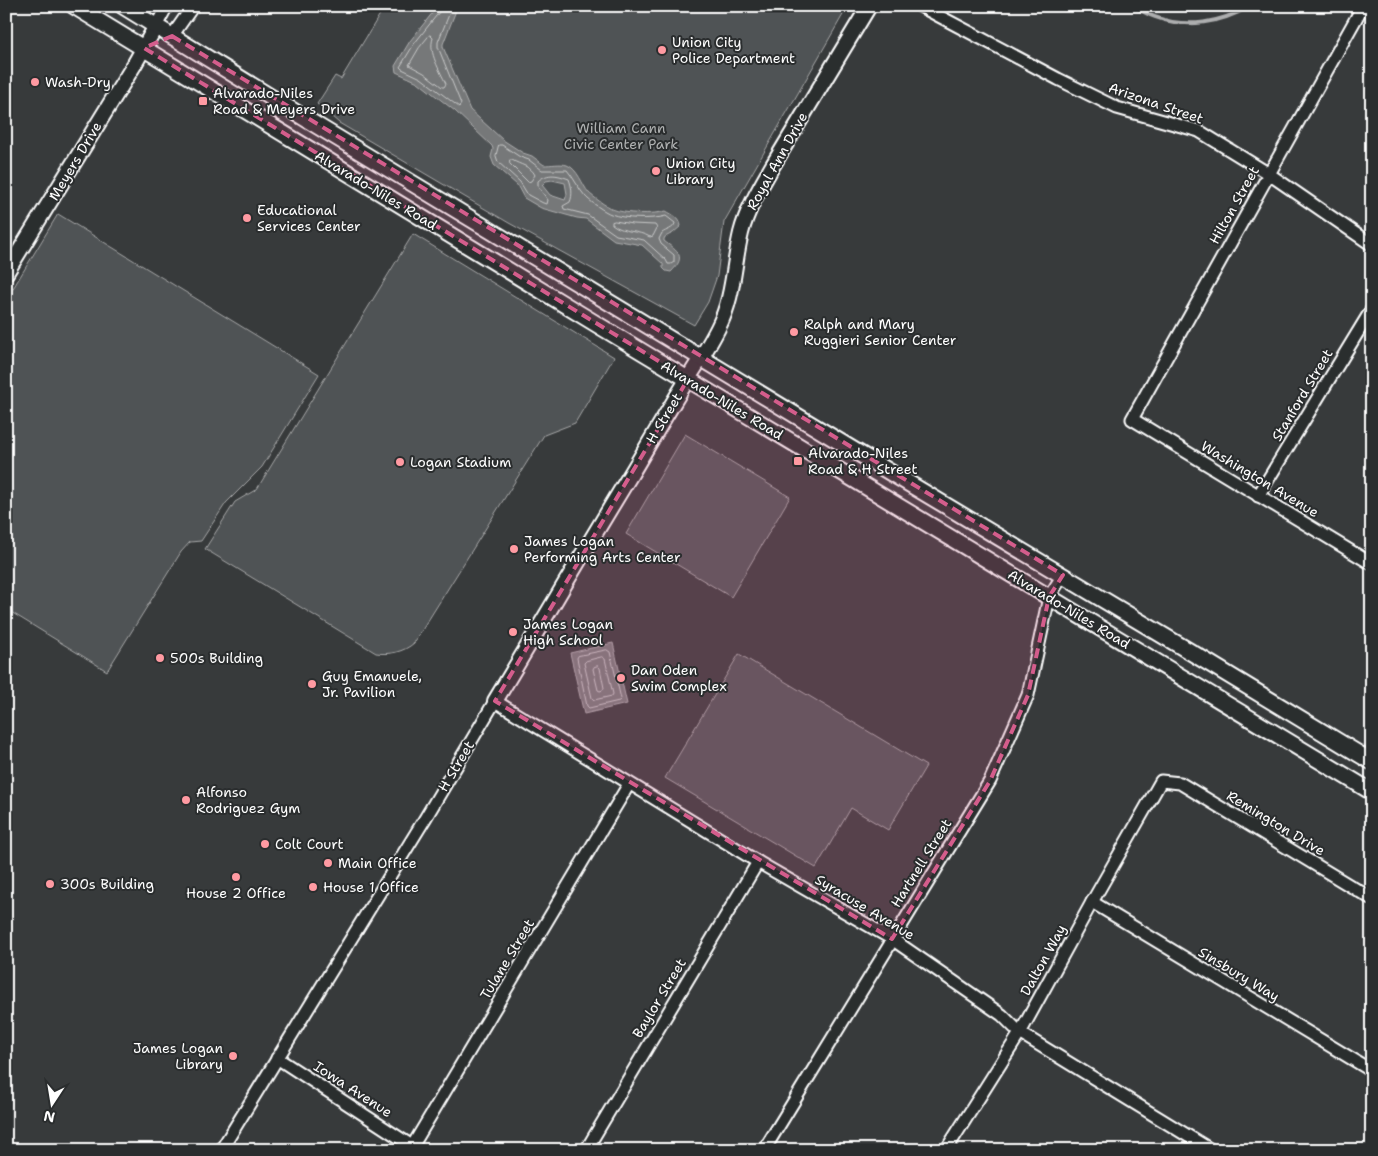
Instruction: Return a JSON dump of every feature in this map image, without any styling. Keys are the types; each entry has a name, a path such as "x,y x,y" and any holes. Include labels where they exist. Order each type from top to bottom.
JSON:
{"main road":[{"name":"Alvarado-Niles Road","path":"74,6 1372,792"},
{"name":"Alvarado-Niles Road","path":"123,6 888,472 1372,762"}],"street":[{"path":"156,26 167,6"},
{"path":"144,48 172,36 193,6"},
{"name":"Royal Ann Drive","path":"688,379 702,358 728,304 745,218 758,191 869,6"},
{"name":"Arizona Street","path":"920,6 1117,108 1199,132 1269,174 1372,245"},
{"name":"Hilton Street","path":"1132,419 1363,6"},
{"name":"Meyers Drive","path":"6,273 156,26"},
{"name":"Stanford Street","path":"1258,496 1372,309"},
{"name":"H Street","path":"221,1150 426,817 688,379"},
{"name":"Washington Avenue","path":"1132,419 1372,564"},
{"name":"Hartnell Street","path":"764,1150 990,781 1028,695 1050,597 1063,576"},
{"name":"Syracuse Avenue","path":"495,701 758,862 892,940 1002,1015 1020,1033 1211,1150"},
{"name":"Remington Drive","path":"1161,781 1180,783 1372,899"},
{"name":"Dalton Way","path":"946,1150 1020,1033 1161,781"},
{"name":"Tulane Street","path":"411,1148 629,784"},
{"name":"Baylor Street","path":"586,1150 758,862"},
{"name":"Sinsbury Way","path":"1092,902 1372,1071"},
{"name":"Iowa Avenue","path":"277,1058 411,1148"}],"highlighted area":[{"path":"172,36 1063,575 1049,597 1028,695 990,781 892,939 495,701 688,379 144,48"}],"green space":[{"name":"William Cann Civic Center Park","path":"385,6 848,6 724,222 717,276 708,302 694,325 509,223 339,123 317,104 335,76 341,79"},
{"path":"58,214 319,374 262,467 226,503 201,541 190,542 181,552 107,671 6,609 6,300"},
{"name":"Logan Stadium","path":"413,234 614,357 575,423 544,435 414,643 401,651 381,654 376,653 205,549 235,502 257,489"},
{"path":"685,434 790,497 731,597 626,534"},
{"path":"739,654 926,766 888,830 851,808 816,868 665,778"}],"water":[{"path":"438,6 456,6 443,47 470,110 503,140 544,165 562,164 571,167 586,190 612,209 639,213 666,211 676,217 681,226 665,237 664,241 677,251 679,255 679,262 676,267 671,272 666,271 663,268 663,264 642,245 614,240 586,219 541,208 524,198 517,185 494,165 491,157 492,146 455,111 418,82 396,72 395,66 410,41","holes":["552,180 565,183 567,194 565,200 550,195 542,185 546,181"]},
{"path":"613,643 627,704 584,714 570,653"}],"waterway":[{"path":"1133,6 1152,16 1179,23 1216,20 1250,6"}],"place":[{"name":"Union City Police Department","path":"662,50"},
{"name":"Wash-Dry","path":"35,82"},
{"name":"Alvarado-Niles Road & Meyers Drive","path":"203,101"},
{"name":"Union City Library","path":"656,171"},
{"name":"Educational Services Center","path":"247,218"},
{"name":"Ralph and Mary Ruggieri Senior Center","path":"794,332"},
{"name":"Alvarado-Niles Road & H Street","path":"798,461"},
{"name":"Logan Stadium","path":"400,462"},
{"name":"James Logan Performing Arts Center","path":"514,549"},
{"name":"James Logan High School","path":"513,632"},
{"name":"500s Building","path":"160,658"},
{"name":"Dan Oden Swim Complex","path":"621,678"},
{"name":"Guy Emanuele, Jr. Pavilion","path":"312,684"},
{"name":"Alfonso Rodriguez Gym","path":"186,800"},
{"name":"Colt Court","path":"265,844"},
{"name":"Main Office","path":"328,863"},
{"name":"House 2 Office","path":"236,877"},
{"name":"300s Building","path":"50,884"},
{"name":"House 1 Office","path":"313,887"},
{"name":"James Logan Library","path":"233,1056"}]}
